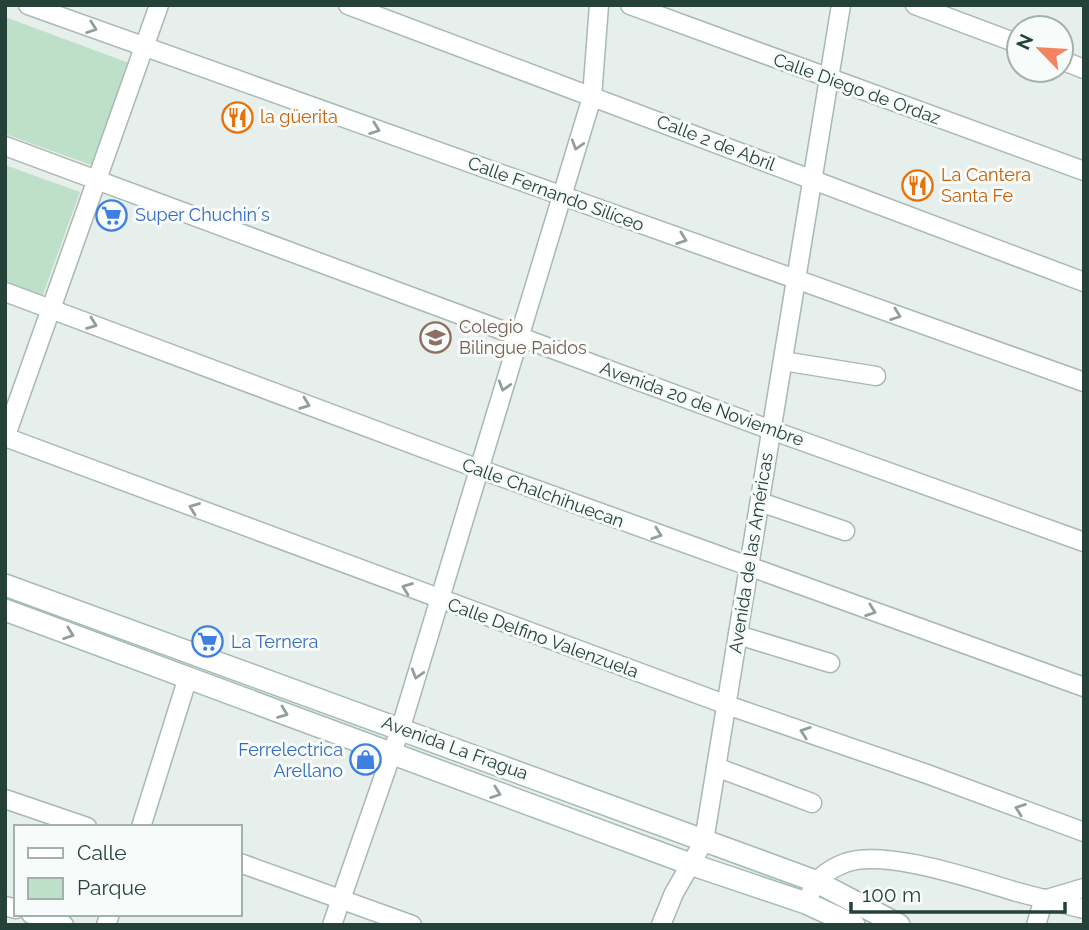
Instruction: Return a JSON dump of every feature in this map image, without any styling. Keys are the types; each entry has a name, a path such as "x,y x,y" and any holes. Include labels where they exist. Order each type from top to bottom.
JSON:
{"street":[{"name":"Calle Fernando Silíceo","path":"27,5 1084,382"},
{"path":"5,438 159,5"},
{"name":"Calle 2 de Abril","path":"348,5 1084,282"},
{"path":"332,925 401,727 592,97 599,5"},
{"name":"Calle Diego de Ordaz","path":"630,5 1084,171"},
{"name":"Avenida de las Américas","path":"661,925 674,893 704,841 841,5"},
{"path":"915,5 1005,39"},
{"name":"Avenida 20 de Noviembre","path":"5,146 771,430 1084,542"},
{"name":"Calle Chalchihuecan","path":"5,292 749,568 1084,687"},
{"path":"783,361 876,376"},
{"name":"Calle Delfino Valenzuela","path":"5,438 439,600 1084,832"},
{"path":"760,502 845,531"},
{"name":"Avenida La Fragua","path":"5,585 401,727 816,881 868,917 899,925"},
{"name":"Avenida La Fragua","path":"5,610 391,755 690,864 806,903 854,925"},
{"path":"738,635 830,663"},
{"path":"142,825 188,677"},
{"path":"716,767 812,803"},
{"path":"5,799 81,825"},
{"path":"806,903 816,881 827,872 846,862 864,859 925,866 1084,909"},
{"path":"242,864 412,925"},
{"path":"1044,900 1084,888"},
{"path":"1036,925 1044,900"},
{"path":"37,916 64,925"}],"green space":[{"path":"5,17 129,63 91,165 5,134"},
{"path":"5,165 80,192 40,303 5,291"}],"place":[{"name":"la güerita","path":"237,117"},
{"name":"La Cantera Santa Fe","path":"918,185"},
{"name":"Super Chuchin´s","path":"112,215"},
{"name":"Colegio Bilingue Paidos","path":"436,337"},
{"name":"La Ternera","path":"208,642"},
{"name":"Ferrelectrica Arellano","path":"366,760"}]}
